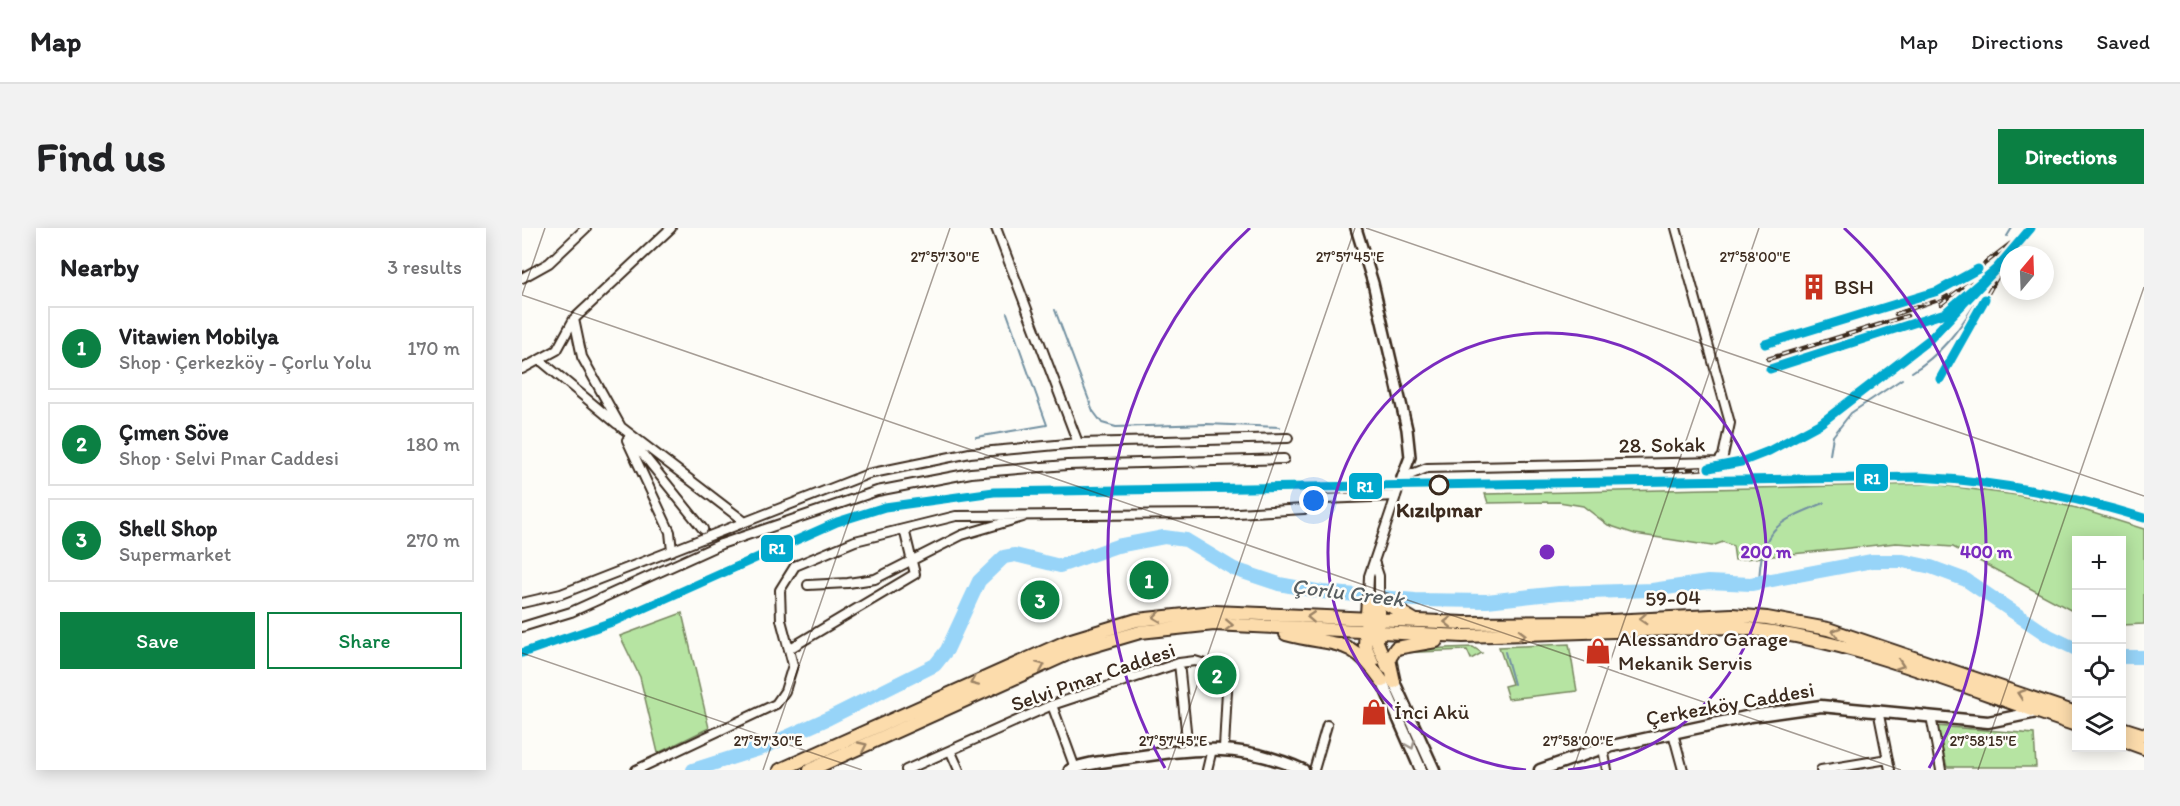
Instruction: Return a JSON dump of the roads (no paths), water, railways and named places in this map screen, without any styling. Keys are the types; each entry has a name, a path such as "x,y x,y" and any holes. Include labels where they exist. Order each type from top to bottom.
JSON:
{"main road":[{"path":"1333,618 1358,609 1374,599"},
{"path":"1374,599 1418,622"},
{"path":"1374,599 1372,627 1365,645 1388,682 1434,770"},
{"name":"59-04","path":"780,770 991,674 1102,628 1172,615 1214,612 1256,620 1372,627 1463,636 1732,627 1766,630 1825,641 2072,724"},
{"name":"59-04","path":"810,770 1036,668 1106,640 1174,627 1256,620 1333,618 1372,627 1418,622 1590,622 1732,615 1777,619 1818,627 1874,644 2072,711"},
{"path":"1256,620 1351,648 1369,662 1388,682 1421,770"},
{"path":"1388,682 1389,659 1396,648 1463,636"},
{"name":"Çerkezköy Caddesi","path":"1540,770 1603,748 1751,716 1821,706 1988,722 2037,712"},
{"path":"2126,730 2144,735"},
{"path":"2126,742 2144,748"},
{"path":"1072,769 1100,766 1188,749 1218,749 1254,752 1303,770"}],"street":[{"path":"522,278 549,263 586,228"},
{"path":"522,369 558,350 574,320 671,228"},
{"path":"996,228 1078,443"},
{"path":"1356,228 1373,284 1407,429 1410,457 1369,576 1374,599"},
{"name":"28. Sokak","path":"1402,478 1427,468 1718,462 1723,456 1730,423 1676,228"},
{"path":"574,320 582,357 621,427 670,532 672,551"},
{"path":"540,360 621,427 745,522"},
{"path":"621,427 703,529"},
{"path":"522,603 561,594 868,474 970,453 1078,443 1288,438"},
{"path":"522,627 571,612 721,544 877,491 971,473 1067,465 1284,459"},
{"path":"636,770 776,704 785,691 794,665 781,620 780,590 795,566 855,541 956,516 1221,514 1304,509 1325,499 1396,496"},
{"path":"808,585 875,579 962,535 1033,514"},
{"path":"789,649 915,574 904,529"},
{"path":"1374,599 1379,576 1375,564"},
{"name":"Selvi Pınar Caddesi","path":"906,770 951,752 1052,705 1179,663 1195,661 1228,670 1218,749"},
{"path":"1179,663 1188,749"},
{"path":"1052,705 1072,769"},
{"path":"1878,710 1890,770"},
{"path":"1931,716 1941,770"},
{"path":"1314,770 1327,725"},
{"path":"1673,733 1683,770"},
{"path":"1603,748 1607,770"},
{"path":"1207,770 1218,749"},
{"path":"951,752 959,770"},
{"path":"1821,770 1888,759"}],"waterway":[{"path":"2007,236 2012,228"},
{"path":"1912,372 1948,342 1975,304"},
{"path":"1055,310 1093,411 1102,423 1116,427 1207,424 1280,427"},
{"path":"976,437 1047,425 1007,313"},
{"path":"1830,455 1833,436 1851,413 1902,379"},
{"path":"1759,583 1763,550 1775,529 1794,516 1824,503"},
{"name":"Çorlu Creek","path":"693,770 762,748 829,718 935,665 947,650 979,581 1004,557 1015,555 1060,566 1117,546 1164,537 1186,540 1234,569 1279,584 1322,592 1415,600 1487,601 1559,593 1652,590 1708,582 1751,584 1872,561 1903,561 1931,567 1966,580 2049,636 2072,647"},
{"path":"1505,652 1514,684"},
{"name":"Çorlu Creek","path":"2126,657 2144,657"}],"railway":[{"path":"1990,275 2031,228"},
{"path":"1765,344 1938,291 1975,271 2010,244"},
{"path":"1666,471 1709,468 1741,462 1794,439 1821,423 1930,339 1996,269"},
{"path":"1941,304 1984,272"},
{"path":"1940,379 2000,272"},
{"path":"1896,314 1947,296"},
{"path":"1770,369 1929,318 1958,303"},
{"path":"1768,359 1907,316"}],"place":[{"name":"BSH","path":"1814,287"},
{"name":"Kızılpınar","path":"1439,485"},
{"name":"Vitawien Mobilya","path":"1149,580"},
{"name":"Shell Shop","path":"1040,600"},
{"name":"Alessandro Garage Mekanik Servis","path":"1598,651"},
{"name":"Çımen Söve","path":"1217,675"},
{"name":"İnci Akü","path":"1374,712"}]}
